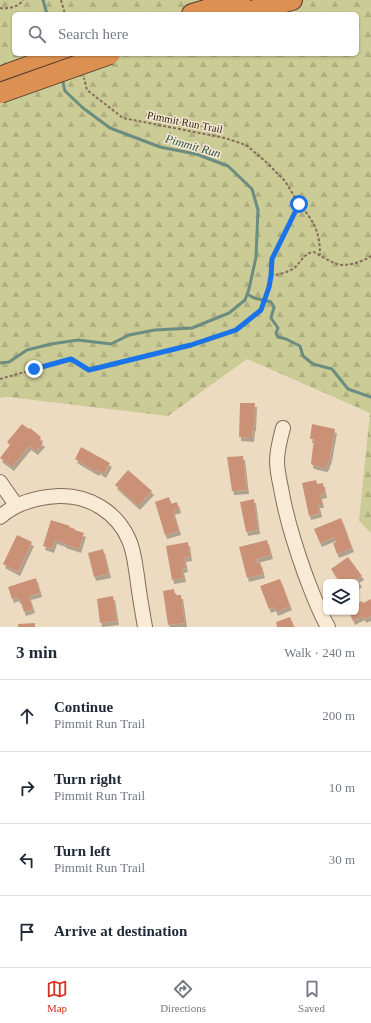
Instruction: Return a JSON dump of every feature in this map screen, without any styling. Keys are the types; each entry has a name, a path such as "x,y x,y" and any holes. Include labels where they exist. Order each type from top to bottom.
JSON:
{"highway":[{"path":"199,12 240,0"},
{"path":"247,12 292,0"},
{"path":"0,77 57,56"},
{"path":"0,92 104,56"}],"street":[{"path":"283,428 277,461 285,511 315,600 328,627"},
{"path":"0,482 16,505"},
{"path":"0,517 16,505 36,499 54,496 78,498 92,502 104,509 123,528 130,542 145,627"}],"path":[{"path":"0,8 6,8 21,3 23,0"},
{"path":"62,0 65,12"},
{"name":"Pimmit Run Trail","path":"83,75 87,90 123,118 225,138 246,145 285,181 299,204 310,217 316,229 320,243 320,255"},
{"path":"0,379 71,359 89,370 191,345 236,330 261,310 269,287 272,259 299,204"},
{"path":"271,276 295,268 306,254 310,252 314,252 338,264 353,264 365,260 371,256"}],"green space":[{"path":"0,0 371,0 371,533 359,521 370,413 247,359 168,416 8,397 0,398"}],"building":[{"path":"240,403 255,403 252,438 239,437"},
{"path":"22,424 29,429 30,428 41,437 39,440 43,443 36,451 29,446 12,467 0,458 10,445 7,442"},
{"path":"312,424 335,429 330,457 325,468 312,465 311,463 314,439 310,439"},
{"path":"81,447 110,463 104,474 98,470 97,472 75,459"},
{"path":"243,456 247,490 232,491 227,457"},
{"path":"128,470 152,491 138,506 115,485"},
{"path":"316,480 317,484 323,483 325,494 320,495 322,504 318,504 320,513 309,516 302,483"},
{"path":"169,497 171,504 177,502 179,509 173,511 179,531 165,535 155,502"},
{"path":"254,499 258,530 246,532 240,502"},
{"path":"341,518 352,548 337,554 333,543 336,542 334,537 320,543 314,529"},
{"path":"51,520 70,526 69,527 84,533 79,549 55,540 52,549 43,546"},
{"path":"17,535 32,542 18,572 3,564"},
{"path":"267,540 271,555 256,559 257,563 260,562 263,574 247,578 239,547"},
{"path":"188,542 190,557 184,558 186,568 182,569 184,578 172,580 166,546"},
{"path":"103,549 109,574 94,577 88,553"},
{"path":"348,557 362,576 357,579 338,579 331,569"},
{"path":"36,578 40,593 29,596 33,609 24,612 20,599 18,600 17,597 12,599 8,587"},
{"path":"280,579 290,606 276,612 274,607 269,609 260,586"},
{"path":"174,589 175,595 181,595 185,623 168,625 163,591"},
{"path":"113,596 117,621 100,623 97,599"},
{"path":"371,599 371,616 364,619 363,616 353,621 350,615 359,615 359,602 362,601 363,603"},
{"path":"290,617 294,627 277,627 276,622"},
{"path":"35,623 35,627 18,627 18,624"}],"waterway":[{"name":"Pimmit Run","path":"43,0 46,12"},
{"name":"Pimmit Run","path":"0,363 9,362 27,350 51,344 78,340 111,344 129,335 155,330 192,328 229,313 245,300 256,257 258,210 252,189 228,166 196,154 160,147 110,128 83,108 65,91 62,78"},
{"path":"247,294 254,298 271,302 274,307 271,318 278,328 276,333 278,337 300,346 303,356 313,364 332,369 348,389 371,397"}],"route":[{"path":"34,369 71,359 89,370 191,345 236,330 261,310 269,287 272,259 299,204"}]}
